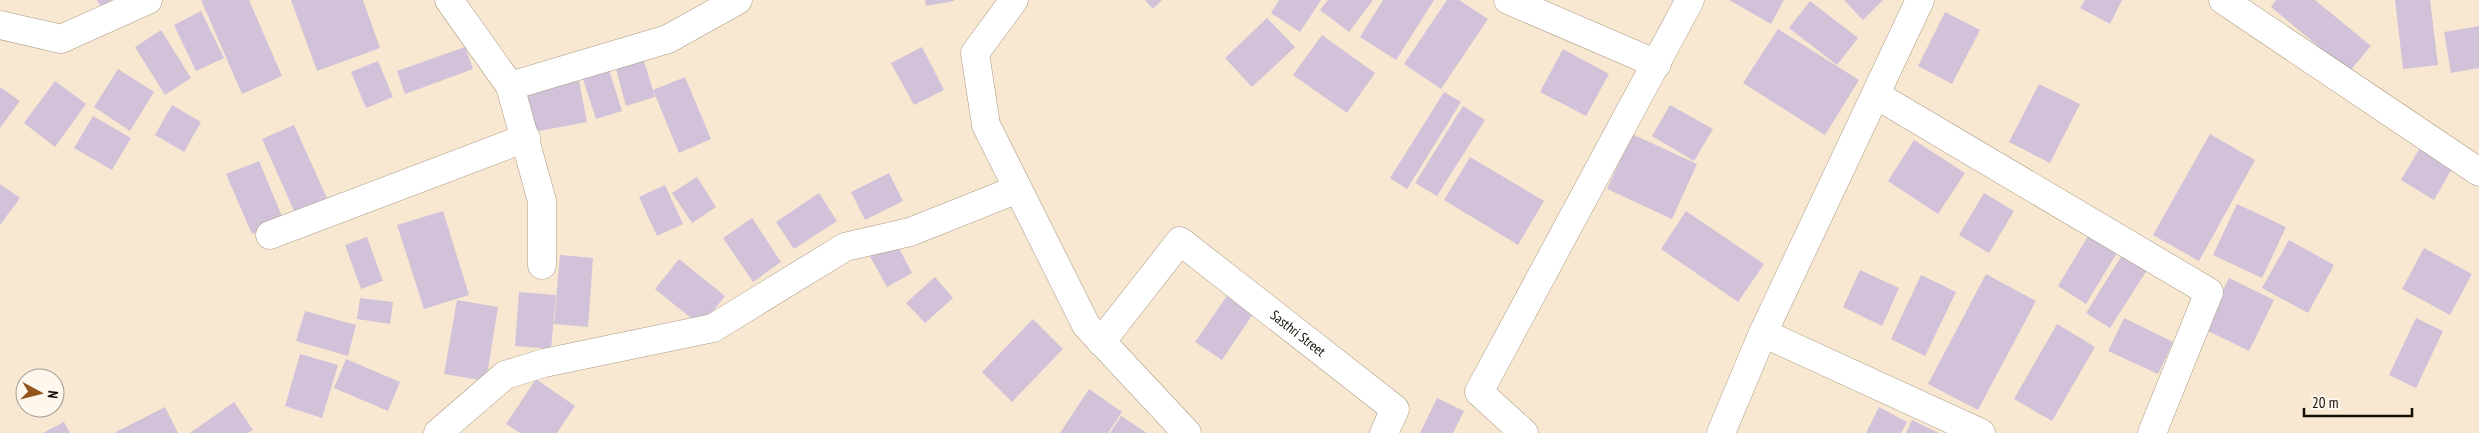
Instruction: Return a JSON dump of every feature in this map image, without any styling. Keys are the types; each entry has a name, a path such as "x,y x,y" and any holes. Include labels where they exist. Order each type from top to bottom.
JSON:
{"street":[{"path":"0,25 61,39 148,0"},
{"path":"449,0 510,86 542,201 542,265"},
{"path":"510,86 668,39 738,0"},
{"path":"1014,0 975,53 986,125 1086,325 1188,433"},
{"path":"1508,0 1657,64"},
{"path":"1524,433 1479,392 1690,0"},
{"path":"1721,433 1763,333 1920,0"},
{"path":"2236,5 2479,172"},
{"path":"1876,95 2209,292 2152,433"},
{"path":"270,235 526,138"},
{"path":"438,433 506,375 544,363 713,328 845,247 910,232 1018,188"},
{"name":"Sasthri Street","path":"1101,342 1180,241 1395,409 1384,433"},
{"path":"1763,333 1981,433"},
{"path":"444,433 449,433"}],"building":[{"path":"97,0 112,0 101,7"},
{"path":"201,0 249,0 282,76 242,94"},
{"path":"291,0 363,0 380,48 317,71"},
{"path":"925,0 954,0 954,1 926,6"},
{"path":"1145,0 1162,0 1153,9"},
{"path":"1279,0 1321,0 1300,32 1271,13"},
{"path":"1328,0 1373,0 1349,32 1320,10"},
{"path":"1383,0 1434,0 1396,60 1360,37"},
{"path":"1447,0 1459,0 1488,19 1441,89 1404,64"},
{"path":"1729,0 1784,0 1771,24"},
{"path":"1844,0 1883,0 1863,20"},
{"path":"2085,0 2122,0 2110,24 2080,8"},
{"path":"2276,0 2315,0 2371,46 2349,72 2271,7"},
{"path":"2395,0 2430,0 2438,65 2403,69"},
{"path":"1810,1 1858,38 1837,65 1789,28"},
{"path":"201,11 224,58 196,71 174,25"},
{"path":"1945,12 1980,30 1952,84 1918,66"},
{"path":"1267,18 1295,47 1252,87 1225,58"},
{"path":"2479,26 2479,68 2451,73 2444,32"},
{"path":"1778,29 1859,80 1825,135 1743,83"},
{"path":"161,30 191,78 165,95 135,47"},
{"path":"1322,35 1375,73 1347,113 1293,75"},
{"path":"465,47 473,69 405,94 397,71"},
{"path":"922,47 944,90 914,105 891,63"},
{"path":"1563,49 1609,74 1586,116 1540,92"},
{"path":"378,61 393,97 366,108 351,72"},
{"path":"644,61 655,97 626,106 616,69"},
{"path":"608,67 622,111 596,119 582,76"},
{"path":"118,69 154,92 130,131 94,107"},
{"path":"685,77 711,139 679,153 653,90"},
{"path":"55,81 86,104 55,147 24,123"},
{"path":"579,81 587,122 534,132 526,92"},
{"path":"2039,84 2080,104 2050,163 2009,142"},
{"path":"0,87 20,101 0,128"},
{"path":"1444,92 1461,102 1407,189 1390,178"},
{"path":"172,105 201,122 184,152 155,135"},
{"path":"1670,105 1713,129 1694,161 1652,136"},
{"path":"1463,106 1485,120 1437,196 1415,183"},
{"path":"93,116 131,138 112,170 74,148"},
{"path":"294,125 327,198 295,213 262,139"},
{"path":"1632,134 1697,164 1672,219 1607,189"},
{"path":"2210,134 2255,160 2199,261 2153,235"},
{"path":"1914,140 1965,173 1938,214 1888,181"},
{"path":"2421,146 2454,165 2434,200 2401,180"},
{"path":"1470,157 1544,201 1518,245 1444,200"},
{"path":"259,161 284,221 252,234 226,174"},
{"path":"889,173 903,201 865,220 851,192"},
{"path":"697,177 716,207 692,223 672,193"},
{"path":"0,184 20,198 0,225"},
{"path":"665,185 683,224 657,236 639,197"},
{"path":"819,193 837,221 794,249 776,222"},
{"path":"1984,193 2014,211 1989,253 1959,235"},
{"path":"2237,204 2286,227 2262,278 2213,255"},
{"path":"443,211 469,295 424,309 397,225"},
{"path":"1686,211 1764,264 1738,302 1661,249"},
{"path":"752,218 781,262 753,282 723,238"},
{"path":"2093,228 2121,246 2086,304 2058,286"},
{"path":"367,237 383,281 361,289 345,245"},
{"path":"894,239 912,273 887,287 868,253"},
{"path":"2289,240 2334,265 2308,313 2262,288"},
{"path":"2424,248 2472,274 2450,315 2402,289"},
{"path":"2124,252 2149,267 2110,328 2086,313"},
{"path":"560,255 593,258 588,327 554,324"},
{"path":"679,259 725,296 701,326 655,289"},
{"path":"1860,270 1899,288 1882,326 1843,307"},
{"path":"1986,274 2036,301 1978,410 1928,384"},
{"path":"1921,275 1956,292 1925,356 1891,339"},
{"path":"935,277 953,298 925,323 906,303"},
{"path":"2229,278 2274,300 2249,351 2204,329"},
{"path":"519,292 556,295 551,349 515,346"},
{"path":"1229,293 1255,311 1222,360 1195,342"},
{"path":"360,298 393,302 390,324 357,319"},
{"path":"457,300 498,307 486,381 444,374"},
{"path":"305,311 356,325 348,356 296,341"},
{"path":"2124,318 2173,342 2158,374 2108,351"},
{"path":"2416,318 2443,331 2416,388 2389,375"},
{"path":"1033,319 1063,349 1012,402 982,372"},
{"path":"2057,324 2095,347 2052,421 2014,399"},
{"path":"300,354 338,365 322,418 285,406"},
{"path":"346,359 400,382 388,411 334,388"},
{"path":"536,379 575,406 557,433 520,433 506,424"},
{"path":"1089,389 1122,412 1108,433 1060,433"},
{"path":"1437,398 1464,411 1453,433 1420,433"},
{"path":"234,402 253,430 248,433 190,433"},
{"path":"165,407 178,433 114,433"},
{"path":"1879,407 1907,422 1901,433 1866,433"},
{"path":"1121,416 1147,433 1110,433"},
{"path":"1912,420 1939,433 1906,433"},
{"path":"64,422 70,433 43,433"}]}
